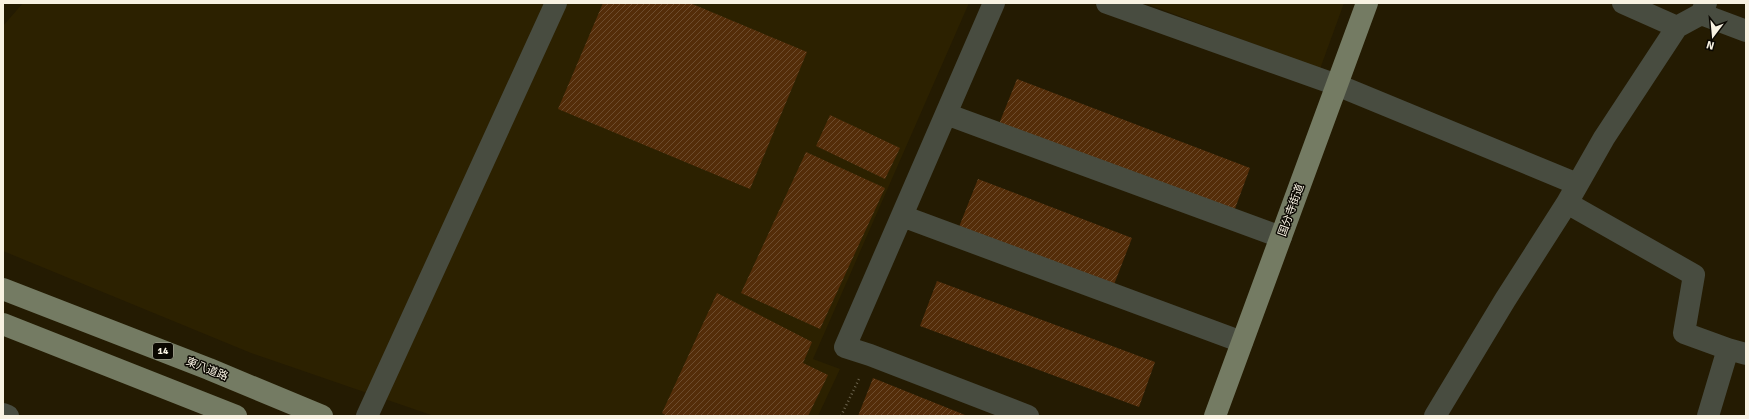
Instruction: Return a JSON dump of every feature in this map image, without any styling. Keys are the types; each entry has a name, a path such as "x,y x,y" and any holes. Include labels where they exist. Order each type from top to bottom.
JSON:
{"main road":[{"name":"国分寺街道","path":"1215,416 1367,3"},
{"name":"東八道路","path":"3,289 209,369 322,416"},
{"path":"3,324 236,416"}],"street":[{"path":"367,416 556,3"},
{"path":"994,3 845,347 870,355 1028,416"},
{"path":"1107,3 1337,84 1572,193 1694,274 1684,333 1737,351 1708,416"},
{"path":"1623,3 1678,27"},
{"path":"1435,416 1572,193 1604,138 1678,27 1704,8 1746,31"},
{"path":"946,114 1281,237"},
{"path":"902,216 1242,342"},
{"path":"3,414 8,416"}],"path":[{"path":"841,416 870,355"}],"shaded area":[{"path":"23,3 969,3 813,359 840,369 818,416 434,416 251,353 3,251 3,26"},
{"path":"1145,3 1344,3 1320,69"}],"building":[{"path":"603,3 690,3 807,52 750,189 558,109"},
{"path":"1017,79 1250,168 1233,214 999,124"},
{"path":"830,115 900,148 885,179 816,146"},
{"path":"806,152 885,188 820,329 741,293"},
{"path":"978,179 1132,238 1113,287 959,227"},
{"path":"937,281 1155,362 1139,407 920,326"},
{"path":"717,293 812,342 803,363 828,375 808,416 667,416 662,413"},
{"path":"873,378 965,415 965,416 858,416"}]}
